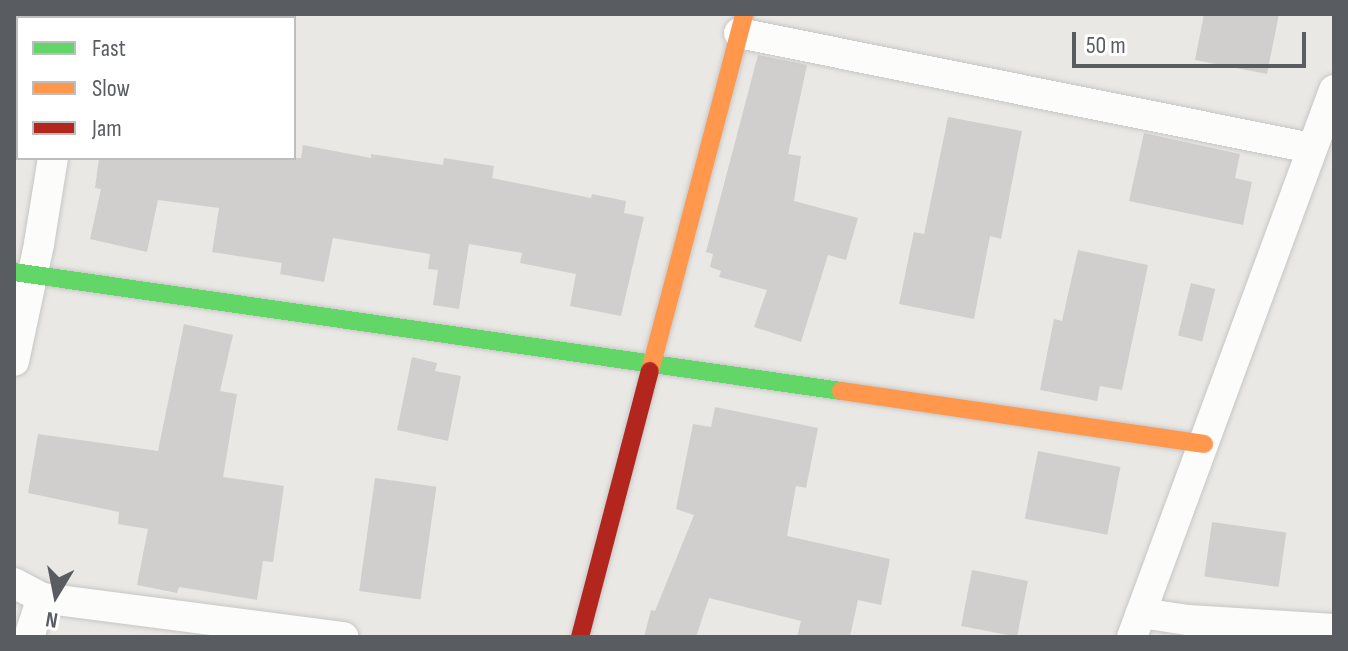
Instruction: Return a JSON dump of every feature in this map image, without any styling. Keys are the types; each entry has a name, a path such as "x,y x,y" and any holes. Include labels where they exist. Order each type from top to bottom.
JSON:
{"street":[{"path":"580,637 742,24 1311,148"},
{"path":"1334,90 1137,625 1188,620 1334,629"},
{"path":"14,361 23,274 52,160"},
{"path":"23,274 1204,444"},
{"path":"14,583 42,598 343,637"},
{"path":"29,637 42,598"}],"building":[{"path":"1204,14 1279,14 1267,74 1195,60"},
{"path":"758,55 807,65 788,154 801,156 794,201 858,218 846,260 828,255 801,342 754,327 767,290 719,277 721,271 710,267 713,254 706,252"},
{"path":"948,117 1022,131 1001,239 990,236 974,319 899,304 914,232 924,234"},
{"path":"1144,133 1240,154 1235,178 1252,182 1243,225 1129,201"},
{"path":"303,145 371,158 371,154 443,165 444,158 494,166 492,178 591,198 592,194 626,201 624,213 644,217 621,316 570,306 576,274 520,263 522,253 469,244 459,309 433,305 438,270 428,269 430,254 333,238 324,282 280,274 282,263 212,252 219,208 158,200 147,252 90,239 101,189 95,188 99,160 301,158"},
{"path":"1078,250 1148,265 1122,390 1100,386 1097,401 1040,390 1054,319 1062,321"},
{"path":"1191,283 1215,289 1202,341 1178,335"},
{"path":"184,324 233,335 220,391 237,394 223,477 284,486 273,562 263,561 257,600 179,587 177,593 137,585 148,529 118,524 119,512 28,493 38,434 158,451"},
{"path":"412,357 437,363 435,371 461,376 448,441 397,430"},
{"path":"715,407 818,428 806,488 796,486 787,536 890,559 881,605 858,600 850,637 797,637 801,621 709,598 696,637 644,637 651,610 655,611 694,515 676,509 693,424 711,427"},
{"path":"1038,451 1120,467 1107,535 1025,519"},
{"path":"375,478 436,487 421,600 359,591"},
{"path":"1212,522 1286,532 1279,587 1204,576"},
{"path":"972,570 1028,581 1017,637 961,626"}],"traffic: fast":[{"path":"14,272 841,391"}],"traffic: slow":[{"path":"650,371 744,14"},
{"path":"841,391 1204,444"}],"traffic: jam":[{"path":"580,637 650,371"}]}
